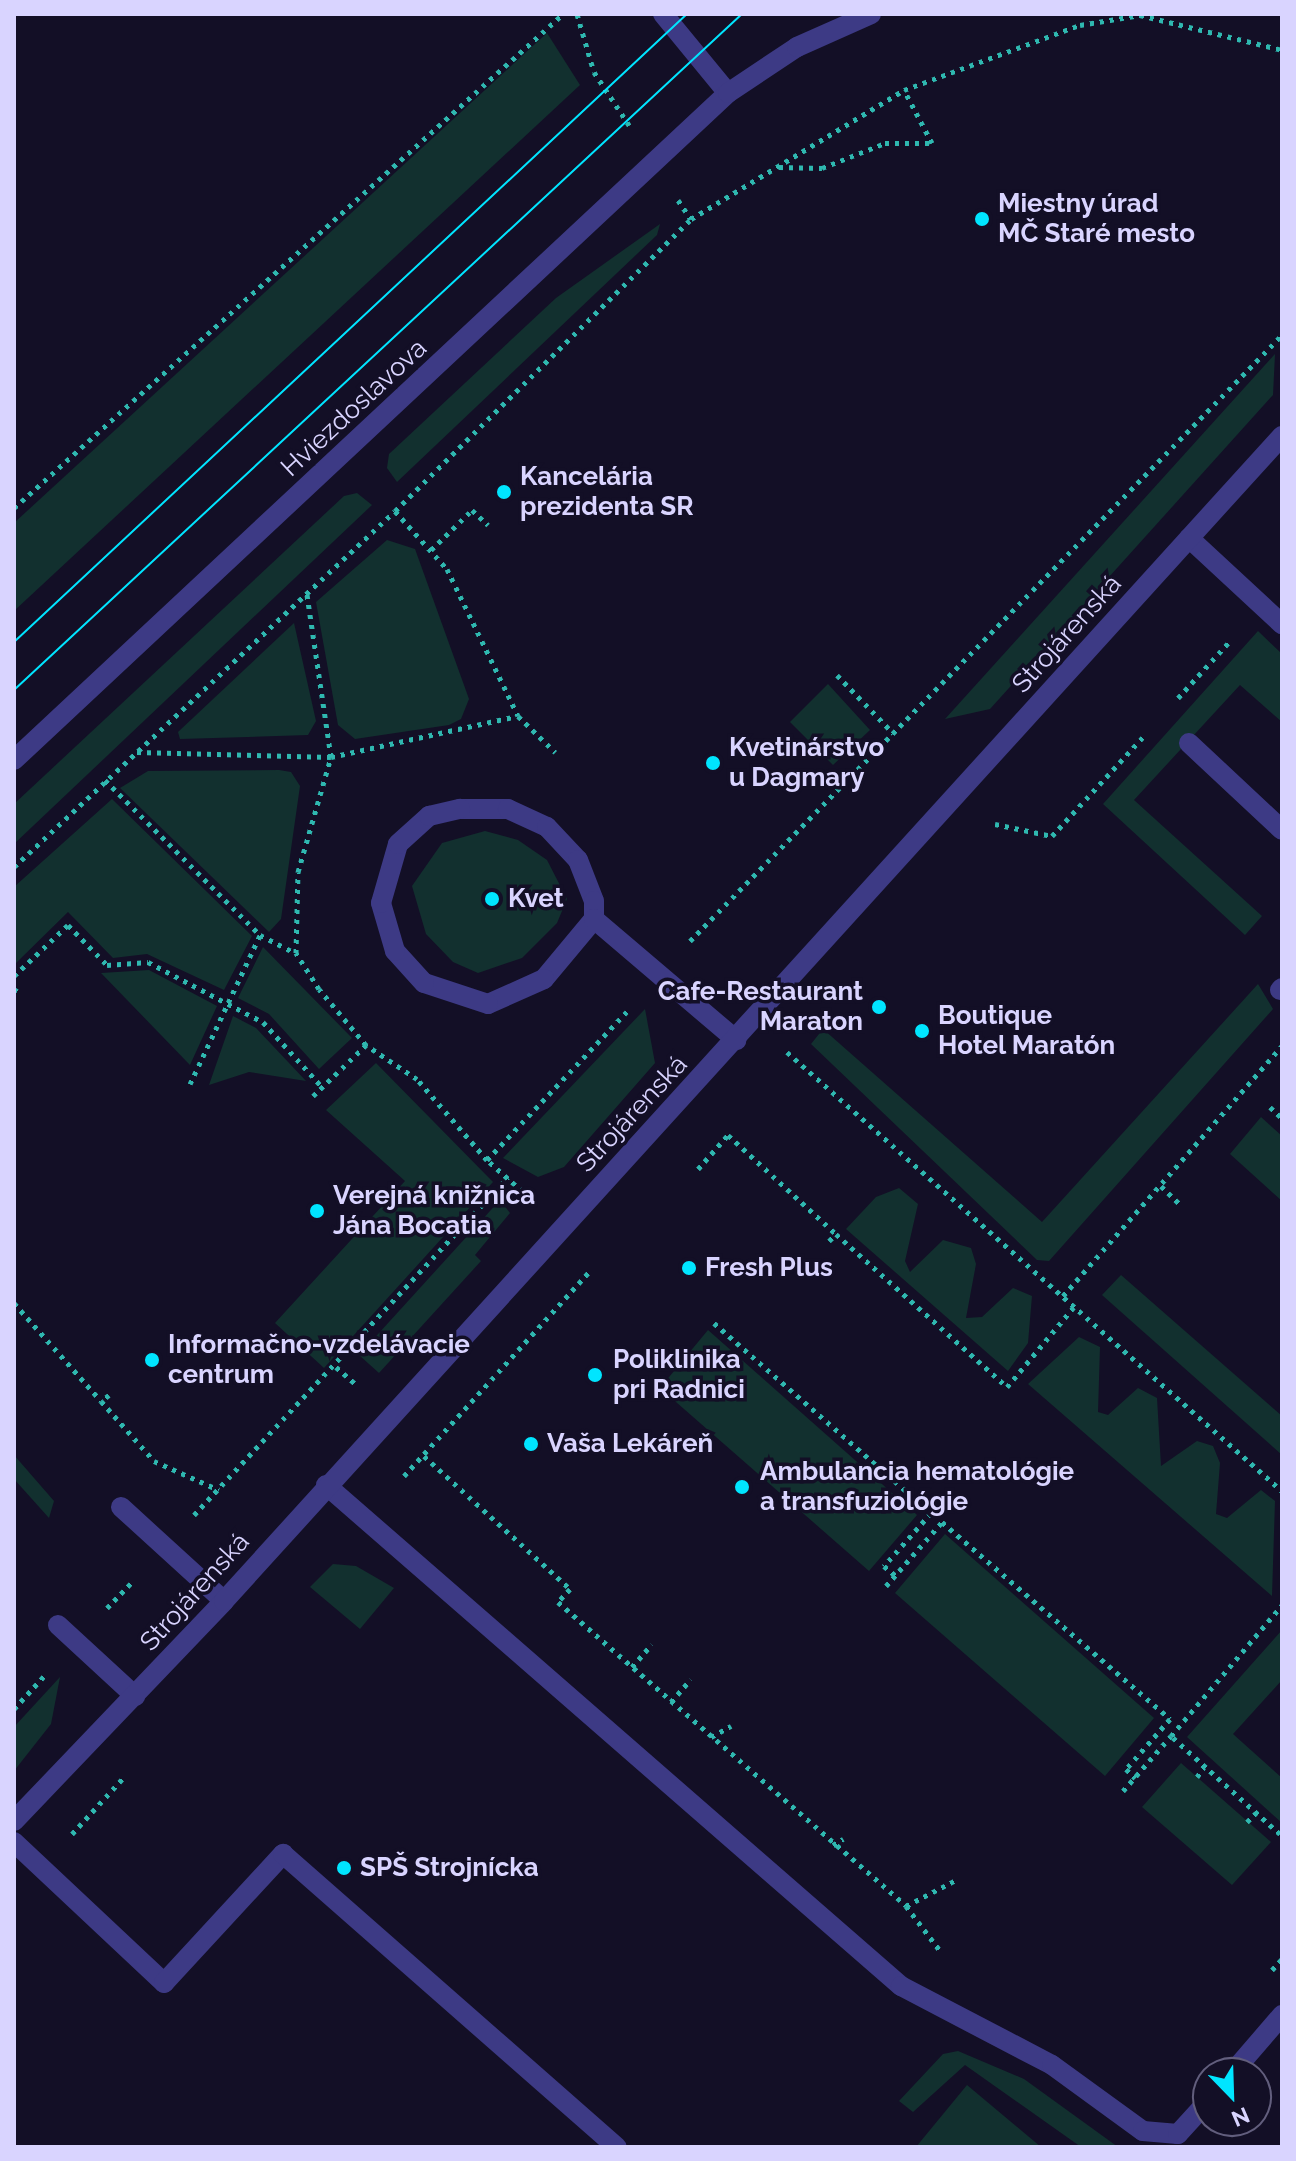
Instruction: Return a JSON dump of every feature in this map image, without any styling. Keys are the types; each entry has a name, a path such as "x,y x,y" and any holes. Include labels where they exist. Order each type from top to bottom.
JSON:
{"street":[{"path":"663,14 728,93"},
{"name":"Hviezdoslavova","path":"14,760 728,93 797,47 871,14"},
{"name":"Strojárenská","path":"14,1821 224,1601 326,1485 736,1040 1282,436"},
{"path":"1189,538 1282,624"},
{"path":"1189,743 1282,830"},
{"path":"594,919 528,991 470,1002 424,983 395,951 381,903 384,872 398,844 429,816 508,809 563,841 588,882 594,919 663,973 736,1040"},
{"path":"326,1485 901,1986 1052,2065 1143,2131 1178,2134 1192,2119"},
{"path":"121,1507 224,1601"},
{"path":"58,1625 135,1696"},
{"path":"14,1842 164,1983 283,1854 617,2147"},
{"path":"1246,2057 1282,2015"}],"path":[{"path":"14,508 563,14"},
{"path":"14,867 395,511 691,219 904,90 1080,25 1140,15 1282,50"},
{"path":"777,167 822,168 885,143 932,143 904,90"},
{"path":"14,1709 508,1177 487,1160 663,973 716,910 1282,335"},
{"path":"431,550 472,510 488,525"},
{"path":"395,511 447,569 518,716 555,752"},
{"path":"136,752 331,757 306,594"},
{"path":"1167,709 1262,606"},
{"path":"837,675 893,733"},
{"path":"468,729 518,716"},
{"path":"989,831 999,820 1052,836 1157,721"},
{"path":"105,780 260,935 296,953"},
{"path":"14,976 68,925 107,965 148,962 263,1022 323,1088"},
{"path":"190,1084 260,935"},
{"path":"777,1063 797,1041"},
{"path":"313,1096 366,1045"},
{"path":"1063,1296 1282,1046"},
{"path":"787,1052 1282,1491"},
{"path":"1270,1107 1282,1118"},
{"path":"719,1129 690,1162 699,1171 728,1135 1007,1387 1074,1307"},
{"path":"1161,1186 1182,1206"},
{"path":"829,1241 836,1234"},
{"path":"363,1520 596,1265"},
{"path":"14,1303 154,1461 219,1490"},
{"path":"714,1323 931,1513 884,1566 896,1576"},
{"path":"101,1401 109,1395"},
{"path":"424,1456 570,1589"},
{"path":"886,1586 942,1522 1170,1719 1126,1769 1135,1778"},
{"path":"577,1582 558,1602 906,1906 947,1962"},
{"path":"1123,1791 1282,1605"},
{"path":"632,1667 652,1644"},
{"path":"671,1702 691,1679"},
{"path":"711,1737 731,1726"},
{"path":"1171,1736 1280,1834"},
{"path":"40,1868 137,1764"},
{"path":"1197,1777 1204,1767"},
{"path":"1247,1822 1256,1813"},
{"path":"833,1845 843,1839"},
{"path":"906,1906 956,1880"},
{"path":"1261,1983 1282,1959"}],"green space":[{"path":"547,33 580,85 14,611 14,523"},
{"path":"660,224 657,235 397,482 387,468 389,454 556,298"},
{"path":"1275,354 1273,395 990,709 945,719"},
{"path":"357,493 372,505 14,844 14,804 344,496"},
{"path":"387,540 415,549 469,699 461,719 449,725 355,739 338,725 316,602"},
{"path":"294,623 316,721 308,735 180,739 178,732"},
{"path":"1258,631 1282,654 1282,722 1240,685 1134,800 1262,916 1245,935 1103,804"},
{"path":"828,684 870,730 833,765 790,722"},
{"path":"148,771 291,772 300,786 281,919 269,932 120,788"},
{"path":"112,799 252,936 224,990 147,954 113,958 68,912 14,965 14,887"},
{"path":"485,831 518,840 547,860 567,899 557,923 522,958 478,973 453,962 426,934 412,886 442,843"},
{"path":"263,947 352,1038 319,1069 269,1014 238,998"},
{"path":"149,970 217,1006 190,1065 101,973"},
{"path":"1258,984 1273,1009 1049,1261 1037,1260 811,1044 823,1029 1042,1222"},
{"path":"645,1009 655,1063 564,1167 538,1177 503,1158"},
{"path":"233,1016 256,1028 306,1081 249,1072 209,1085"},
{"path":"376,1063 493,1182 324,1368 275,1323 405,1181 326,1110"},
{"path":"1261,1117 1282,1136 1282,1201 1230,1154"},
{"path":"899,1188 918,1204 905,1261 910,1272 943,1240 971,1248 976,1264 966,1318 982,1317 1013,1288 1032,1296 1028,1343 1008,1371 846,1229 876,1197"},
{"path":"500,1200 510,1213 475,1255 481,1261 379,1373 359,1355"},
{"path":"1121,1275 1282,1416 1282,1455 1102,1295"},
{"path":"708,1330 917,1515 869,1571 660,1388"},
{"path":"1079,1337 1100,1347 1098,1412 1108,1415 1138,1388 1157,1398 1161,1466 1197,1441 1213,1446 1220,1463 1216,1514 1227,1518 1261,1490 1275,1501 1272,1596 1028,1384"},
{"path":"14,1455 54,1501 49,1518 14,1479"},
{"path":"945,1534 1154,1718 1105,1776 895,1593"},
{"path":"333,1564 356,1566 394,1588 360,1629 310,1587"},
{"path":"1282,1630 1282,1680 1233,1734 1282,1778 1282,1823 1187,1737"},
{"path":"60,1677 51,1724 14,1771 14,1727"},
{"path":"1181,1763 1271,1842 1232,1885 1142,1807"},
{"path":"958,2051 1024,2079 1118,2147 1081,2147 965,2065 913,2112 899,2101 943,2054"},
{"path":"967,2085 1041,2147 916,2147"}],"tram line":[{"path":"14,642 687,14"},
{"path":"14,690 742,14"}],"place":[{"name":"Miestny úrad MČ Staré mesto","path":"982,219"},
{"name":"Kancelária prezidenta SR","path":"504,492"},
{"name":"Kvetinárstvo u Dagmary","path":"713,763"},
{"name":"Kvet","path":"492,899"},
{"name":"Cafe-Restaurant Maraton","path":"879,1007"},
{"name":"Boutique Hotel Maratón","path":"922,1031"},
{"name":"Verejná knižnica Jána Bocatia","path":"317,1211"},
{"name":"Fresh Plus","path":"689,1268"},
{"name":"Informačno-vzdelávacie centrum","path":"152,1360"},
{"name":"Poliklinika pri Radnici","path":"595,1375"},
{"name":"Vaša Lekáreň","path":"531,1444"},
{"name":"Ambulancia hematológie a transfuziológie","path":"742,1487"},
{"name":"SPŠ Strojnícka","path":"344,1868"}]}
